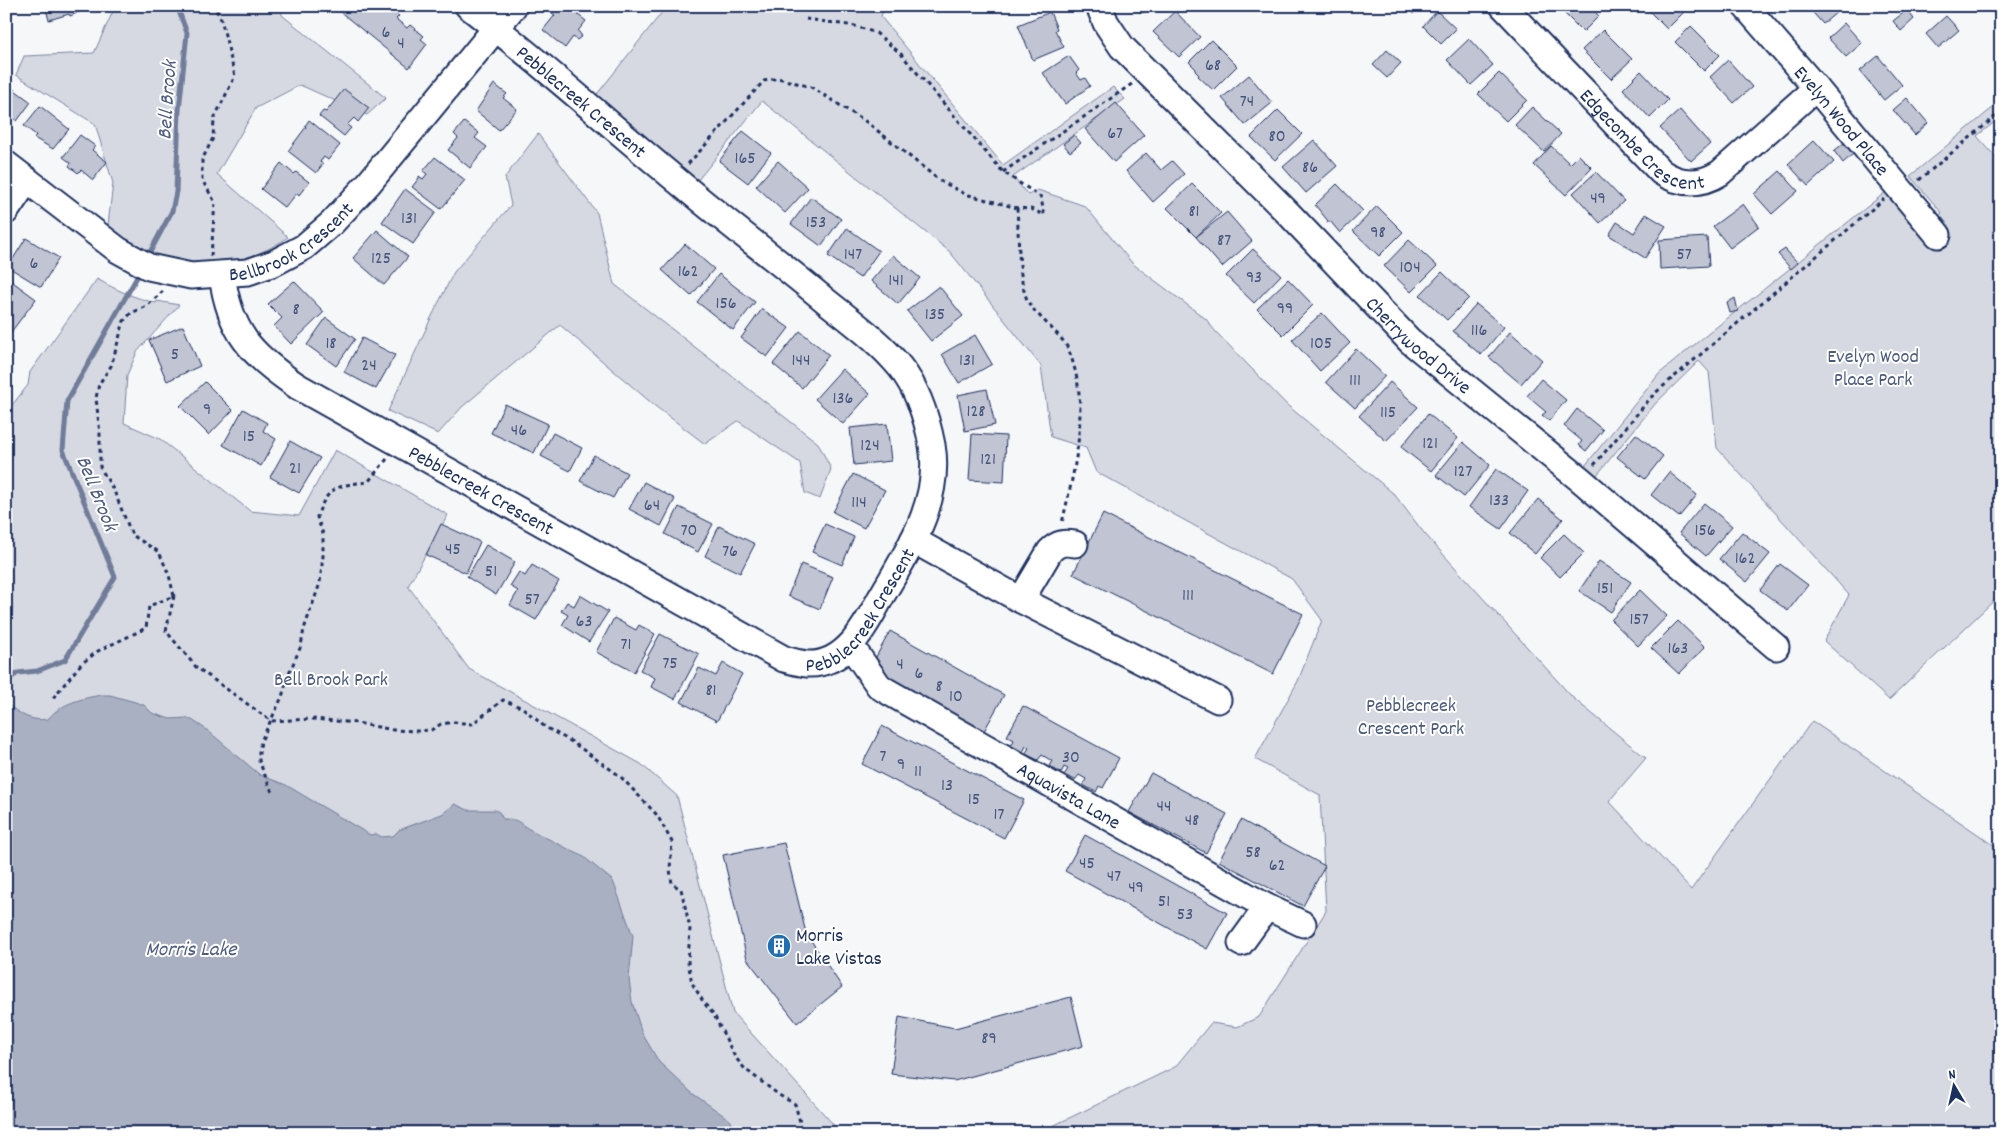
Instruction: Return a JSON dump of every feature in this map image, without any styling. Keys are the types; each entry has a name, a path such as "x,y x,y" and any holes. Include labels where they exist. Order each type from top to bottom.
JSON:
{"street":[{"name":"Pebblecreek Crescent","path":"215,276 242,338 263,360 297,386 784,659 807,664 820,663 851,646 868,622 913,540 924,516 931,492 932,448 928,429 914,388 902,370 872,337 674,179 468,6"},
{"name":"Bellbrook Crescent","path":"6,164 118,250 149,267 176,274 215,276 248,272 274,263 304,247 332,223 368,184 514,6"},
{"name":"Cherrywood Drive","path":"1099,6 1106,22 1122,46 1410,341 1581,480 1776,647"},
{"name":"Edgecombe Crescent","path":"1503,6 1661,172 1678,181 1701,181 1720,173 1816,88"},
{"name":"Evelyn Wood Place","path":"1745,6 1938,234"},
{"path":"6,211 27,180"},
{"path":"913,540 1022,600 1218,700"},
{"path":"1022,600 1043,560 1066,544"},
{"name":"Aquavista Lane","path":"851,646 879,686 885,690 1267,907 1303,924"},
{"path":"1241,943 1267,907"}],"path":[{"path":"214,6 221,19 235,76 214,119 213,138 202,160 202,180 216,202 215,276"},
{"path":"674,179 764,81 778,78 811,87 868,123 939,180 965,194 1044,215 1041,197 1003,172 900,53 876,33 855,26 806,19"},
{"path":"1003,172 1149,72"},
{"path":"1581,480 1654,394 1877,204 1900,190 1908,189 2001,112"},
{"path":"1017,208 1023,286 1029,304 1068,349 1078,381 1079,420 1076,464 1066,544"},
{"path":"176,274 162,293 146,306 131,313 124,322 111,366 99,384 96,398 100,434 100,467 118,500 132,535 159,552 169,575 174,596 166,632 196,667 271,721 313,719 357,723 393,730 431,730 441,724 455,722 472,724 504,700 523,708 545,727 572,742 620,776 657,815 672,842 670,869 672,884 680,889 688,915 690,928 688,962 692,982 704,1003 714,1015 735,1057 745,1069 795,1104 803,1133"},
{"path":"272,792 259,761 261,740 271,721 301,646 304,629 320,583 323,534 317,517 322,501 327,494 343,485 368,482 398,444"},
{"path":"53,698 81,664 98,651 146,628 149,606 174,596"}],"green space":[{"path":"114,6 278,6 283,16 386,98 367,115 300,85 256,108 217,174 288,237 275,246 244,258 228,262 195,265 156,258 107,233 113,183 95,124 16,75 24,56 94,53"},
{"name":"Pebblecreek Crescent Park","path":"667,6 884,6 881,17 1003,165 1113,87 1125,99 1013,177 1028,195 1038,190 1085,206 1133,264 1206,319 1215,331 1287,405 1394,494 1424,533 1573,698 1646,758 1609,801 1691,890 1812,721 2001,850 2001,1133 1038,1133 1175,1067 1211,1023 1237,1027 1259,1017 1326,911 1320,795 1255,759 1298,681 1322,620 1292,579 1096,472 1086,448 1051,437 1041,366 950,252 762,101 693,186 590,103"},
{"name":"Evelyn Wood Place Park","path":"2001,101 2001,117 1977,136 2001,163 2001,594 1889,700 1824,641 1849,595 1717,448 1709,372 1699,361 1656,403 1592,481 1580,472 1659,374 1887,191 1920,232 1942,213 1910,176"},
{"path":"538,134 597,213 614,284 818,443 831,469 820,499 805,493 800,463 738,421 705,444 655,406 560,325 462,407 438,434 388,411 454,272 511,205 505,177"},
{"name":"Bell Brook Park","path":"97,279 141,299 156,303 157,301 179,305 137,352 127,375 124,423 160,439 250,511 299,516 335,450 448,515 408,586 469,669 641,764 677,796 733,1013 841,1133 707,1133 383,855 35,728 6,725 6,490 10,470 9,409 28,385 30,372"}],"water":[{"name":"Morris Lake","path":"110,695 144,705 152,713 170,719 186,718 192,720 207,730 260,775 286,785 370,835 393,836 399,830 442,814 455,804 468,810 495,810 499,812 503,819 516,820 527,828 584,857 613,881 633,936 629,979 632,1002 642,1033 659,1062 692,1093 730,1120 738,1133 6,1133 6,702 25,716 42,720 48,719 53,713 73,702"}],"building":[{"path":"45,6 93,6 70,16 69,14 49,20"},
{"path":"333,6 380,6 383,8 387,6 399,16 396,19 407,28 410,25 424,36 421,39 427,44 409,68"},
{"path":"558,6 573,6 580,12 577,14 586,21 578,31 582,36 577,40 573,37 565,48 543,30 555,15 552,13"},
{"path":"1139,6 1157,6 1141,13"},
{"path":"1406,6 1420,6 1413,14"},
{"path":"1557,6 1589,6 1599,16 1583,32"},
{"path":"1644,6 1682,6 1686,10 1667,29"},
{"path":"1807,6 1834,6 1838,11 1823,24"},
{"path":"1907,10 1914,19 1901,31 1893,21"},
{"path":"1175,11 1200,37 1179,57 1153,32"},
{"path":"1437,11 1456,29 1441,44 1423,26"},
{"path":"1050,12 1057,29 1055,30 1064,47 1033,60 1018,25"},
{"path":"1946,16 1959,30 1938,48 1926,34"},
{"path":"1844,23 1862,43 1846,57 1828,38"},
{"path":"1691,26 1720,55 1704,71 1675,42"},
{"path":"1603,30 1632,59 1611,79 1582,50"},
{"path":"1469,39 1493,65 1471,85 1447,60"},
{"path":"1211,40 1237,66 1213,90 1198,76 1195,71 1196,69 1189,62"},
{"path":"1387,50 1401,63 1387,78 1373,65"},
{"path":"1069,56 1079,70 1076,73 1081,80 1085,78 1090,86 1065,104 1043,73"},
{"path":"1878,56 1902,85 1884,100 1860,71"},
{"path":"1728,60 1752,87 1734,103 1710,77"},
{"path":"1641,71 1668,100 1650,118 1623,89"},
{"path":"1499,73 1527,100 1506,121 1478,94"},
{"path":"1249,75 1272,103 1245,125 1222,98"},
{"path":"494,84 507,94 503,98 517,109 499,130 476,111"},
{"path":"8,85 31,102 17,121 6,113 6,86"},
{"path":"344,89 369,108 358,122 354,118 347,125 351,128 344,136 319,116 323,111 326,112"},
{"path":"1907,98 1928,123 1915,135 1893,110"},
{"path":"1116,103 1144,135 1114,162 1085,129"},
{"path":"40,106 69,129 53,149 34,138 36,135 24,126"},
{"path":"1532,107 1561,134 1544,152 1515,125"},
{"path":"1278,110 1302,134 1275,160 1251,137"},
{"path":"1680,110 1710,144 1691,161 1660,128"},
{"path":"309,120 340,145 328,160 324,157 320,162 323,164 316,173 288,151"},
{"path":"464,122 479,133 475,138 487,147 470,168 448,150 458,138 454,134"},
{"path":"743,131 771,153 748,183 719,161"},
{"path":"80,135 95,146 92,150 107,162 93,180 81,170 78,173 69,166 71,163 63,157"},
{"path":"1074,135 1081,143 1070,152 1063,144"},
{"path":"1314,140 1337,166 1306,193 1283,167"},
{"path":"1814,140 1834,162 1808,186 1788,164"},
{"path":"1844,143 1853,154 1843,163 1834,151"},
{"path":"1551,146 1570,164 1579,155 1592,168 1566,195 1534,165"},
{"path":"1146,153 1161,170 1172,161 1184,174 1153,202 1126,171"},
{"path":"435,157 465,180 441,209 412,187 419,176 423,179 427,174 423,171"},
{"path":"778,161 808,188 785,213 756,186"},
{"path":"281,163 294,174 296,172 309,182 285,208 261,189"},
{"path":"1780,171 1798,191 1772,214 1754,194"},
{"path":"1596,172 1624,201 1600,223 1573,193"},
{"path":"1192,184 1221,213 1196,237 1167,208"},
{"path":"1337,184 1363,211 1340,233 1330,221 1326,223 1328,221 1315,205"},
{"path":"405,189 436,212 413,244 382,222"},
{"path":"811,197 841,219 821,246 791,224"},
{"path":"1743,204 1759,226 1730,248 1713,226"},
{"path":"1377,206 1403,232 1379,256 1353,231"},
{"path":"1227,212 1252,241 1222,267 1196,237"},
{"path":"1646,214 1666,226 1645,258 1609,235 1617,222 1634,233"},
{"path":"847,228 879,251 860,278 828,256"},
{"path":"377,230 408,257 384,285 353,258"},
{"path":"1707,237 1709,266 1660,269 1659,240"},
{"path":"26,238 59,258 41,287 8,267"},
{"path":"1409,240 1437,266 1411,292 1384,266"},
{"path":"685,244 714,269 691,296 662,270"},
{"path":"1253,249 1281,275 1254,303 1226,276"},
{"path":"1785,249 1798,263 1791,269 1778,254"},
{"path":"893,255 920,278 898,304 871,281"},
{"path":"1442,272 1469,298 1447,320 1420,295"},
{"path":"719,274 755,302 733,330 697,302"},
{"path":"6,277 36,299 8,336 6,334"},
{"path":"1288,279 1313,305 1283,335 1257,309"},
{"path":"294,281 324,312 291,344 274,326 282,318 268,304"},
{"path":"939,286 963,316 931,341 907,311"},
{"path":"1735,298 1738,311 1730,313 1727,303"},
{"path":"1476,304 1504,327 1481,355 1453,331"},
{"path":"762,309 789,328 767,357 741,338"},
{"path":"1322,313 1350,343 1320,371 1292,340"},
{"path":"326,318 355,339 336,366 307,345"},
{"path":"183,326 200,366 167,381 149,340"},
{"path":"800,331 829,355 802,388 773,364"},
{"path":"1510,332 1542,360 1521,384 1489,357"},
{"path":"975,335 992,364 959,383 942,354"},
{"path":"362,338 395,355 376,389 344,372"},
{"path":"1356,349 1385,376 1355,408 1326,382"},
{"path":"842,369 870,394 843,424 815,399"},
{"path":"1541,379 1566,400 1549,421 1542,415 1546,412 1527,396"},
{"path":"205,382 233,410 209,435 180,406"},
{"path":"1390,382 1418,407 1386,441 1359,416"},
{"path":"987,389 995,425 965,431 958,395"},
{"path":"505,404 548,424 534,453 491,433"},
{"path":"243,409 267,423 263,431 276,439 261,466 223,445"},
{"path":"1577,409 1603,430 1586,451 1579,445 1582,441 1564,426"},
{"path":"1428,414 1458,438 1431,471 1401,447"},
{"path":"887,424 891,461 854,465 850,428"},
{"path":"553,433 582,448 570,471 541,456"},
{"path":"972,434 1006,436 1004,482 969,480"},
{"path":"1636,434 1663,456 1645,479 1617,457"},
{"path":"290,441 320,458 299,493 270,477"},
{"path":"1463,442 1490,465 1464,497 1436,475"},
{"path":"594,455 627,473 613,498 580,481"},
{"path":"1496,469 1528,491 1501,529 1469,507"},
{"path":"1669,472 1697,495 1679,517 1651,495"},
{"path":"853,474 885,490 864,528 833,512"},
{"path":"644,482 675,499 661,526 629,509"},
{"path":"1538,499 1563,519 1535,554 1510,533"},
{"path":"1704,503 1732,526 1706,556 1679,533"},
{"path":"679,507 713,524 698,552 665,534"},
{"path":"1103,514 1303,614 1273,674 1073,574"},
{"path":"441,524 480,542 466,573 426,555"},
{"path":"825,524 854,537 842,565 812,552"},
{"path":"719,526 755,544 740,573 705,556"},
{"path":"1742,532 1770,554 1747,582 1719,559"},
{"path":"1564,534 1584,553 1560,577 1540,558"},
{"path":"486,545 515,562 496,595 467,577"},
{"path":"1599,561 1631,582 1611,612 1579,591"},
{"path":"801,564 833,577 820,609 788,596"},
{"path":"1780,564 1808,585 1788,611 1760,590"},
{"path":"532,565 559,581 536,620 510,605 518,591 510,586 519,572 525,576"},
{"path":"1640,590 1667,616 1638,646 1611,620"},
{"path":"580,595 608,612 589,642 562,625 568,615 561,611 567,602 574,606"},
{"path":"614,618 636,630 639,625 655,634 634,672 596,652"},
{"path":"1678,621 1705,647 1679,674 1651,648"},
{"path":"890,631 1004,695 984,731 870,668"},
{"path":"660,634 699,654 675,699 651,687 655,678 640,670"},
{"path":"723,663 742,674 717,721 681,702 699,668 716,676"},
{"path":"1023,706 1119,758 1103,788 1099,786 1096,792 1083,785 1086,779 1079,775 1075,780 1064,775 1068,769 1064,767 1061,773 1049,766 1052,761 1042,755 1038,760 1025,754 1029,748 1026,746 1023,752 1011,746 1014,740 1007,736"},
{"path":"882,726 1024,800 1004,838 862,764"},
{"path":"1151,773 1227,814 1206,853 1129,812"},
{"path":"1241,820 1325,866 1303,906 1219,861"},
{"path":"1085,835 1227,913 1207,949 1065,871"},
{"name":"Morris Lake Vistas","path":"784,843 806,933 842,987 797,1023 747,959 723,855"},
{"path":"1071,997 1083,1046 954,1081 891,1074 899,1017 955,1028"}],"waterway":[{"name":"Bell Brook","path":"150,252 172,211 176,192 179,110 187,33 177,6"},
{"name":"Bell Brook","path":"6,681 18,673 37,671 65,660 115,577 63,450 67,401 137,277"}],"place":[{"name":"Morris Lake Vistas","path":"779,946"}]}
